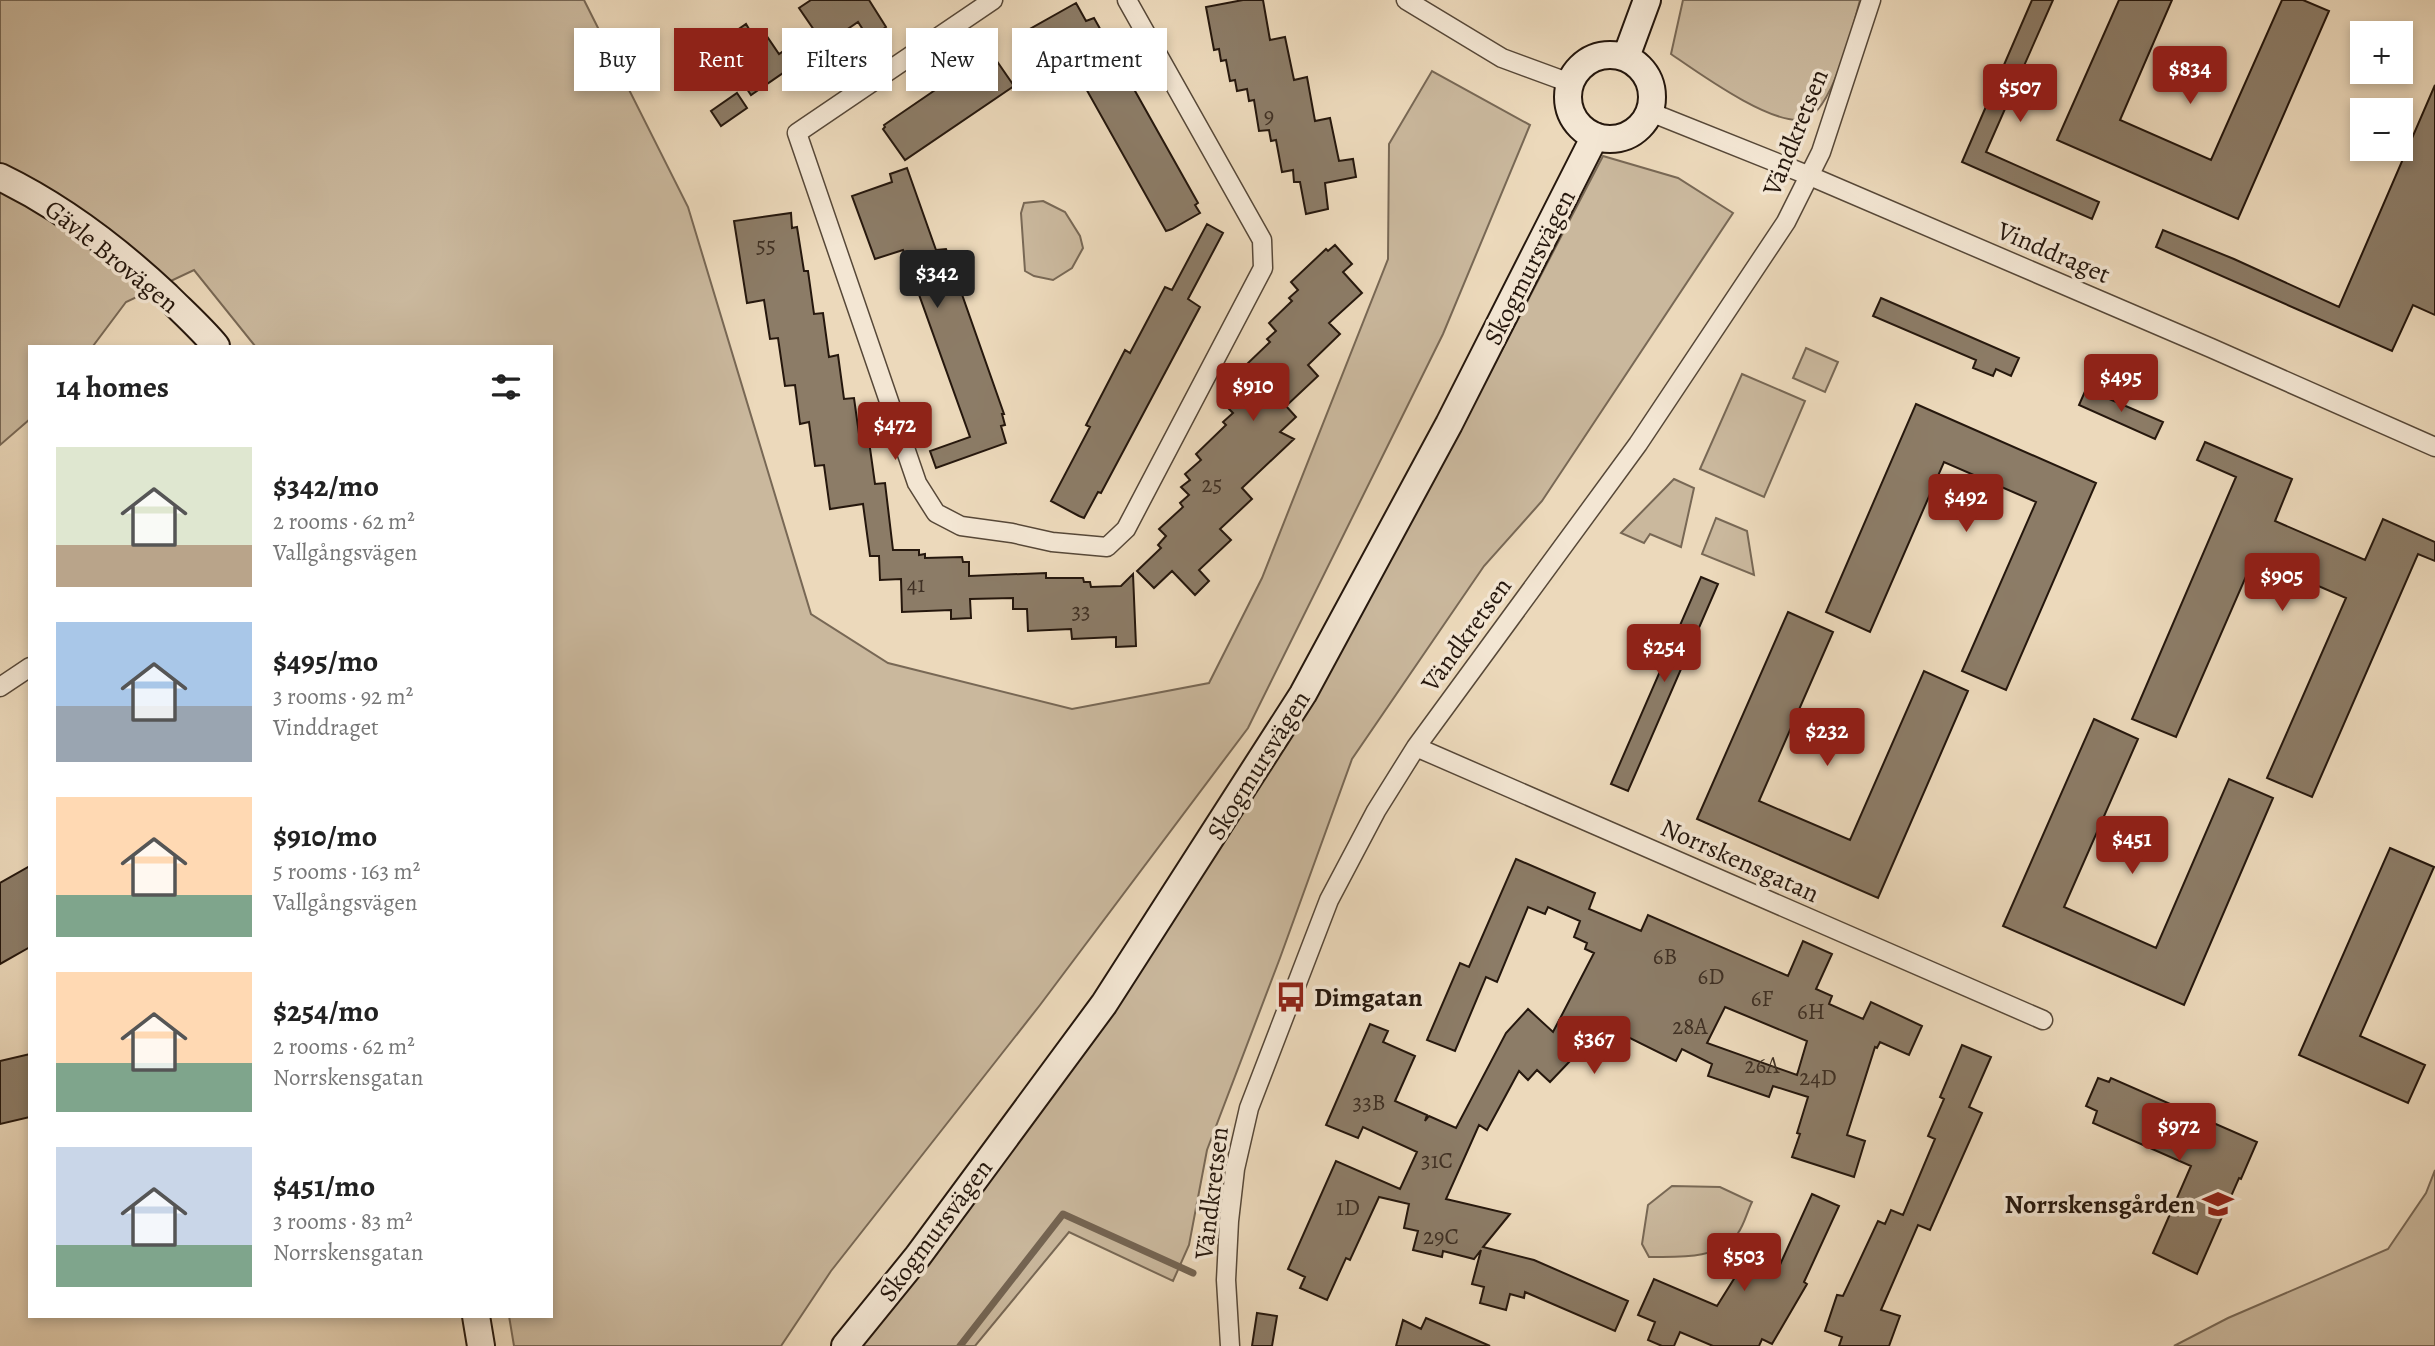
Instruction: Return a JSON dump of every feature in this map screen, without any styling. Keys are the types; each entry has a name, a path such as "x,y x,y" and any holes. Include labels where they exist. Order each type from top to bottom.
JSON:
{"street":[{"path":"993,0 797,133 918,483 936,513 961,526 1052,542 1107,547 1126,528 1263,268 1262,240 1127,0"},
{"path":"1406,0 1502,58 1570,83"},
{"path":"1626,57 1647,0"},
{"name":"Vändkretsen","path":"1230,1346 1226,1280 1235,1169 1249,1108 1329,900 1376,811 1416,747 1638,444 1786,222 1810,176 1871,0"},
{"path":"1600,55 1626,57 1646,74 1652,86 1650,112 1634,132 1621,138 1595,136 1583,130 1574,120 1569,108 1570,83 1577,70 1587,61 1600,55"},
{"name":"Vinddraget","path":"1650,112 1810,176 2435,447"},
{"name":"Skogmursvägen","path":"845,1346 918,1256 1104,1004 1303,694 1450,424 1595,136"},
{"name":"Gävle Brovägen","path":"0,177 35,194 91,232 141,272 215,345"},
{"path":"0,687 28,668"},
{"name":"Norrskensgatan","path":"1416,747 2043,1020"},
{"path":"476,1318 481,1346"}],"shaded area":[{"path":"0,0 584,0 598,28 574,28 574,91 630,91 688,207 811,614 888,663 1072,709 1209,683 1262,578 1388,259 1389,144 1432,71 1530,125 1443,334 1248,728 1040,1005 831,1271 781,1346 514,1346 509,1318 553,1318 553,345 254,345 194,270 126,302 94,345 28,345 28,421 0,445"},
{"path":"1683,0 1860,0 1840,67 1824,101 1815,113 1805,119 1791,119 1756,107 1671,54"},
{"path":"1603,156 1678,178 1733,213 1542,501 1484,566 1352,759 1207,1150 1189,1245 1173,1281 1069,1232 975,1346 854,1346 1090,1042 1373,586 1490,373"},
{"path":"1043,201 1065,212 1080,236 1083,248 1072,268 1053,280 1025,271 1021,213 1024,203"},
{"path":"1806,348 1838,362 1825,392 1793,378"},
{"path":"1742,374 1805,401 1764,497 1700,469"},
{"path":"1674,479 1694,488 1681,547 1650,534 1644,543 1621,533"},
{"path":"1716,518 1747,531 1754,575 1702,554"},
{"path":"2435,1170 2435,1346 2174,1346 2228,1318 2388,1249 2426,1193"},
{"path":"1672,1186 1720,1187 1752,1202 1738,1233 1720,1248 1698,1255 1649,1257 1642,1244 1648,1205"}],"building":[{"path":"811,0 869,0 886,27 862,28 858,22 849,28 813,28 799,8"},
{"path":"1243,0 1263,0 1270,40 1285,37 1294,80 1307,77 1315,121 1330,118 1339,161 1353,159 1356,177 1325,183 1328,209 1306,214 1300,182 1294,182 1293,170 1282,172 1276,140 1271,141 1269,130 1259,131 1254,100 1249,101 1247,89 1237,91 1235,80 1230,81 1226,60 1221,61 1219,49 1214,50 1206,7"},
{"path":"2032,0 2053,0 1986,152 2099,202 2092,219 1962,162"},
{"path":"2119,0 2172,0 2120,120 2211,160 2282,0 2303,0 2329,11 2238,219 2057,140"},
{"path":"1076,3 1086,21 1094,18 1100,28 1032,28"},
{"path":"768,38 779,54 782,52 782,74 768,83"},
{"path":"998,63 1012,83 1012,87 905,160 883,129 884,125 934,91 998,91"},
{"path":"2435,85 2435,315 2413,305 2392,351 2156,247 2163,230 2339,307 2402,161 2413,161 2413,136"},
{"path":"1087,91 1135,91 1198,203 1195,205 1200,213 1166,231"},
{"path":"737,93 747,108 721,126 711,111"},
{"path":"907,168 936,250 946,249 1004,414 1005,425 1001,426 1006,443 936,468 930,451 970,437 903,250 875,259 852,196 892,182 890,174"},
{"path":"791,213 792,228 797,227 804,271 808,271 814,314 823,313 829,357 838,355 844,399 854,398 860,441 869,441 875,484 885,483 893,550 919,550 919,555 925,554 925,558 962,557 963,562 969,562 969,576 1046,573 1046,578 1083,578 1084,582 1090,582 1091,587 1121,586 1133,574 1136,646 1116,647 1116,637 1072,639 1071,629 1028,631 1027,609 1013,609 1013,598 970,599 971,618 951,619 951,610 902,612 901,579 880,580 879,556 870,556 863,504 830,509 824,465 815,466 809,422 800,424 795,385 785,386 778,338 770,339 764,300 747,303 734,221"},
{"path":"1207,224 1223,233 1188,299 1200,307 1101,493 1098,492 1084,518 1079,516 1051,501 1090,427 1086,425 1125,350 1130,353 1165,287 1172,290"},
{"path":"1335,245 1352,264 1343,272 1362,293 1329,323 1340,334 1308,365 1318,376 1286,406 1296,417 1280,432 1294,439 1242,488 1252,499 1220,529 1231,540 1199,570 1209,581 1195,595 1172,571 1154,588 1137,571 1161,548 1158,545 1166,536 1159,529 1183,507 1180,503 1189,495 1181,487 1190,480 1185,474 1201,460 1196,454 1226,425 1223,422 1233,413 1225,405 1234,397 1231,393 1254,372 1247,364 1270,342 1267,339 1276,331 1269,323 1292,301 1289,298 1298,290 1291,282 1326,249 1328,251"},
{"path":"1881,298 2019,358 2011,376 1996,369 1993,376 1973,368 1976,360 1873,316"},
{"path":"2086,389 2163,422 2155,439 2079,405"},
{"path":"1916,404 2096,483 2006,690 1962,671 2036,502 1944,462 1870,632 1826,612"},
{"path":"2205,442 2292,479 2275,521 2365,560 2383,519 2435,542 2435,561 2418,554 2312,797 2267,778 2346,598 2254,558 2176,737 2132,719 2236,477 2197,460"},
{"path":"1701,577 1718,584 1628,791 1611,784"},
{"path":"1788,612 1833,632 1759,801 1850,840 1924,671 1968,691 1878,898 1697,819"},
{"path":"2094,719 2138,739 2064,907 2156,948 2229,779 2273,798 2184,1005 2003,926"},
{"path":"2390,848 2434,867 2360,1036 2425,1065 2408,1103 2299,1055"},
{"path":"1516,859 1595,893 1589,909 1641,931 1648,915 1788,976 1803,941 1832,954 1816,989 1832,996 1829,1004 1863,1019 1871,1002 1922,1026 1909,1055 1880,1042 1877,1048 1875,1047 1847,1135 1865,1141 1854,1177 1792,1157 1808,1097 1773,1086 1769,1097 1708,1076 1712,1064 1682,1049 1676,1061 1624,1035 1622,1039 1606,1030 1599,1043 1591,1039 1550,1082 1537,1070 1528,1080 1519,1071 1487,1130 1479,1125 1446,1199 1510,1214 1483,1247 1534,1260 1628,1301 1615,1331 1525,1292 1524,1298 1510,1294 1506,1310 1480,1303 1484,1287 1472,1284 1481,1250 1474,1259 1443,1251 1442,1257 1413,1250 1418,1231 1404,1228 1409,1204 1379,1197 1350,1260 1346,1258 1327,1300 1300,1288 1305,1277 1288,1269 1336,1161 1400,1189 1417,1152 1363,1127 1358,1138 1326,1125 1370,1024 1388,1031 1383,1042 1415,1056 1395,1101 1427,1115 1425,1121 1429,1116 1456,1128 1506,1033 1528,1009 1553,1032 1594,953 1585,949 1587,943 1574,937 1580,921 1548,907 1545,914 1528,907 1497,982 1486,977 1455,1051 1427,1040 1460,963 1469,967","holes":["1725,1007 1807,1041 1797,1075 1707,1043"]},
{"path":"28,867 28,948 0,964 0,883"},
{"path":"1962,1045 1991,1057 1969,1107 1982,1113 1930,1230 1918,1225 1881,1310 1900,1316 1889,1346 1839,1346 1842,1337 1825,1331 1837,1295 1843,1296 1878,1221 1885,1224 1891,1210 1903,1215 1935,1139 1928,1136 1944,1099 1940,1097"},
{"path":"28,1054 28,1117 0,1124 0,1061"},
{"path":"2098,1078 2109,1082 2111,1078 2257,1142 2197,1274 2153,1253 2191,1166 2093,1123 2097,1111 2086,1106"},
{"path":"1812,1194 1839,1206 1804,1282 1807,1284 1772,1344 1762,1339 1759,1346 1713,1346 1680,1332 1674,1346 1662,1346 1648,1340 1655,1322 1638,1315 1654,1279 1717,1306 1752,1250 1779,1267"},
{"path":"1257,1313 1277,1316 1272,1346 1252,1346"},
{"path":"1426,1318 1490,1346 1396,1346 1403,1320 1421,1329"}],"waterway":[{"path":"960,1346 1063,1214 1193,1273"}],"place":[{"name":"Dimgatan","path":"1291,997"},
{"name":"Norrskensgården","path":"2218,1204"}]}
